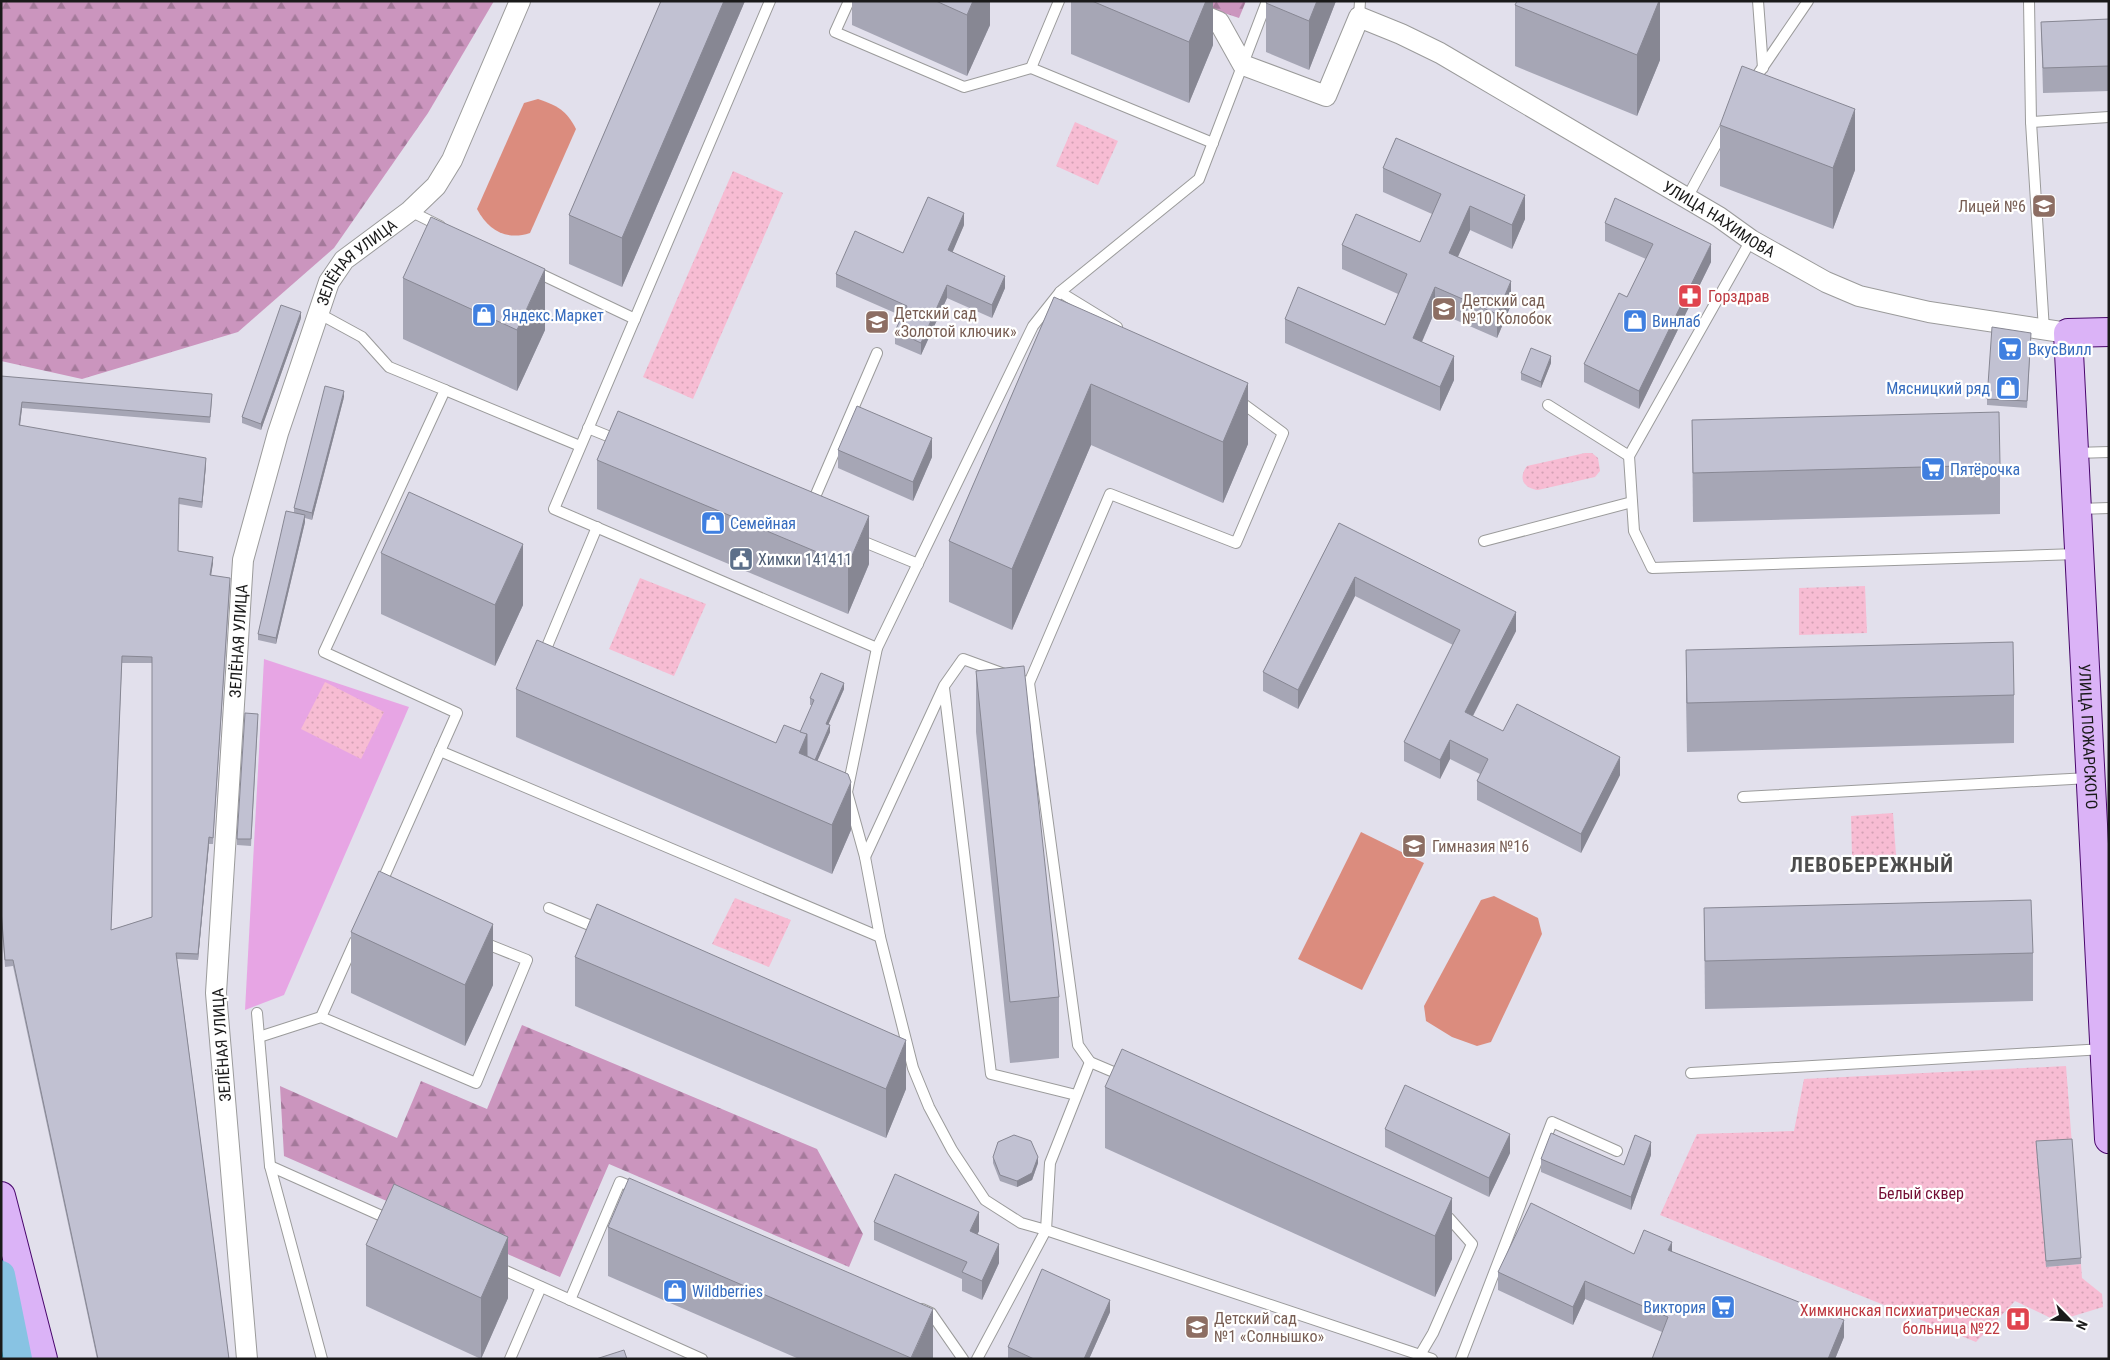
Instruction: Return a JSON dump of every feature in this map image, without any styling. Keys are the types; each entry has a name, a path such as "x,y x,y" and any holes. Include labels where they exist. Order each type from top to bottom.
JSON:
{"highway":[{"path":"1,1275 18,1359"}],"street":[{"name":"ЗЕЛЁНАЯ УЛИЦА","path":"247,1359 216,993 244,560 278,433 329,282 344,260 410,211 436,186 452,160 520,1"},
{"path":"1168,1 1220,22 1242,65 1326,96 1360,9"},
{"name":"УЛИЦА НАХИМОВА","path":"1360,9 1401,34 1440,53 1719,217 1751,240 1826,282 1859,296 1929,312 2056,332 2109,332"},
{"name":"УЛИЦА ПОЖАРСКОГО","path":"2056,332 2074,453 2109,1139"},
{"path":"1,1196 44,1359"}],"lane":[{"path":"770,1 554,509 877,648"},
{"path":"849,1 835,32 964,87 1031,68 1213,144"},
{"path":"1031,68 1059,1"},
{"path":"1267,1 1199,178 1060,292 1033,326 877,648 842,790 865,857 880,937 913,1068 929,1107 952,1150 985,1200 1021,1223 1432,1359"},
{"path":"1758,1 1763,68"},
{"path":"1748,89 1808,1"},
{"path":"2030,1 2031,122 2056,332"},
{"path":"2031,122 2109,117"},
{"path":"1687,198 1730,120"},
{"path":"410,211 446,228"},
{"path":"1751,240 1629,456 1634,531 1652,568 2079,554"},
{"path":"518,263 635,319"},
{"path":"1060,292 1126,332"},
{"path":"318,313 362,337 388,367 580,446"},
{"path":"806,518 877,353"},
{"path":"375,897 456,713 324,652 446,390"},
{"path":"1135,1082 1090,1062 1078,1045 1028,683 1110,494 1236,543 1283,433 1232,396"},
{"path":"1548,405 1629,456"},
{"path":"588,428 634,447"},
{"path":"2074,453 2109,452"},
{"path":"1484,540 1632,502"},
{"path":"2077,510 2109,508"},
{"path":"538,666 597,527"},
{"path":"849,536 918,564"},
{"path":"865,857 944,686 963,659 1028,683"},
{"path":"944,686 991,1074 1076,1095"},
{"path":"440,751 880,937"},
{"path":"1743,797 2090,778"},
{"path":"549,908 612,935"},
{"path":"321,1018 360,931"},
{"path":"259,1037 321,1018 476,1083 527,960 473,938"},
{"path":"257,1013 270,1166 322,1359"},
{"path":"1691,1073 2104,1049"},
{"path":"896,1061 913,1068"},
{"path":"977,1359 1046,1230 1050,1163 1090,1062"},
{"path":"1461,1359 1552,1122 1616,1151"},
{"path":"270,1166 406,1226"},
{"path":"570,1300 620,1182 647,1194"},
{"path":"1420,1355 1433,1333 1472,1244 1449,1218 1431,1210"},
{"path":"487,1263 702,1359"},
{"path":"510,1359 541,1287"},
{"path":"913,1305 931,1313 963,1359"}],"shaded area":[{"path":"538,99 551,104 565,113 576,129 530,233 513,236 492,228 477,209 524,103"},
{"path":"264,659 409,707 284,995 245,1010"},
{"path":"1361,832 1424,863 1362,990 1298,959"},
{"path":"1494,896 1538,918 1542,934 1491,1042 1477,1046 1452,1037 1426,1021 1424,1006 1481,900"}],"green space":[{"path":"1,1 494,1 428,113 334,248 238,332 82,379 1,361"},
{"path":"1188,1 1246,1 1239,18"},
{"path":"1075,122 1118,141 1098,185 1056,166"},
{"path":"733,171 783,193 693,399 643,377"},
{"path":"1592,453 1598,458 1600,471 1595,477 1538,490 1529,487 1524,482 1523,475 1527,466"},
{"path":"640,578 706,604 674,676 609,649"},
{"path":"1865,586 1867,633 1799,635 1799,588"},
{"path":"325,682 384,712 361,759 301,729"},
{"path":"1893,813 1896,855 1852,856 1851,816"},
{"path":"735,898 791,920 769,967 712,944"},
{"path":"522,1025 817,1149 863,1234 849,1267 609,1164 560,1277 284,1156 280,1086 397,1138 421,1081 487,1109"},
{"name":"Белый сквер","path":"2066,1066 2072,1145 2046,1267 2081,1264 2082,1278 2102,1294 2103,1307 2057,1321 2015,1301 1976,1342 1660,1215 1697,1134 1794,1131 1804,1079"}],"building":[{"path":"661,1 724,1 622,238 569,215"},
{"path":"936,1 973,1 967,15"},
{"path":"1092,1 1206,1 1189,42"},
{"path":"1267,1 1317,1 1309,21 1266,3"},
{"path":"1517,1 1659,1 1637,55 1515,5"},
{"path":"2109,19 2109,66 2043,68 2041,22"},
{"path":"1742,66 1855,109 1833,168 1720,125"},
{"path":"1396,138 1525,195 1512,225 1470,206 1449,253 1511,281 1497,314 1435,287 1413,338 1454,356 1440,387 1285,319 1298,287 1385,325 1407,274 1342,245 1356,214 1420,242 1441,194 1383,168"},
{"path":"928,197 964,213 948,250 1005,276 992,305 947,285 921,343 895,331 907,306 836,274 855,231 903,253"},
{"path":"1615,198 1711,244 1639,391 1584,364 1619,293 1627,297 1653,244 1605,223"},
{"path":"431,217 545,269 517,330 403,278"},
{"path":"1054,297 1248,383 1223,442 1091,384 1012,569 949,541"},
{"path":"281,305 301,312 261,424 242,417"},
{"path":"1992,327 2031,333 2027,401 1987,399"},
{"path":"1531,348 1551,356 1541,382 1521,373"},
{"path":"1,376 212,394 210,417 22,402 19,425 206,458 202,502 179,498 178,551 213,557 210,575 230,578 213,838 209,837 198,954 176,953 229,1359 98,1359 13,960 5,960 1,910","holes":["122,656 152,657 152,917 111,930"]},
{"path":"325,386 344,391 312,513 294,508"},
{"path":"857,406 932,438 913,482 838,450"},
{"path":"618,411 869,516 848,565 597,460"},
{"path":"1999,412 2000,465 1693,473 1692,420"},
{"path":"409,492 523,544 495,605 381,553"},
{"path":"286,511 305,515 276,638 258,634"},
{"path":"1339,523 1516,612 1465,712 1503,731 1517,704 1620,757 1581,834 1477,781 1488,759 1450,740 1440,760 1404,742 1460,630 1355,577 1298,690 1263,672"},
{"path":"537,640 776,743 784,725 807,734 799,753 848,774 851,782 832,825 516,689"},
{"path":"2013,642 2014,695 1687,703 1686,650"},
{"path":"1024,666 1059,997 1010,1002 976,671"},
{"path":"821,673 844,683 826,724 830,725 815,760 807,756 807,734 800,732 814,700 810,698"},
{"path":"245,713 258,714 251,839 237,839"},
{"path":"379,871 493,924 465,985 351,932"},
{"path":"2031,900 2033,953 1705,961 1704,908"},
{"path":"597,904 906,1040 886,1089 575,957"},
{"path":"1122,1049 1452,1198 1435,1236 1105,1087"},
{"path":"1405,1085 1510,1134 1489,1178 1385,1129"},
{"path":"1551,1133 1624,1165 1635,1135 1651,1142 1631,1197 1541,1159"},
{"path":"1014,1135 1031,1141 1038,1157 1032,1173 1017,1181 1000,1175 993,1157 998,1142"},
{"path":"2072,1139 2081,1258 2046,1261 2036,1141"},
{"path":"895,1174 979,1212 970,1231 999,1244 982,1281 962,1272 967,1262 874,1222"},
{"path":"629,1178 933,1309 911,1358 608,1227"},
{"path":"394,1184 508,1237 481,1298 366,1245"},
{"path":"1531,1203 1634,1254 1644,1230 1672,1242 1668,1250 1844,1320 1828,1359 1652,1359 1668,1317 1585,1281 1573,1307 1498,1272"},
{"path":"1042,1269 1110,1300 1084,1359 1034,1359 1008,1347"},
{"path":"624,1350 627,1359 596,1359"}],"place":[{"name":"Лицей №6","path":"2044,206"},
{"name":"Горздрав","path":"1690,296"},
{"name":"Детский сад №10 Колобок","path":"1444,309"},
{"name":"Яндекс.Маркет","path":"484,315"},
{"name":"Винлаб","path":"1635,321"},
{"name":"Детский сад «Золотой ключик»","path":"877,322"},
{"name":"ВкусВилл","path":"2010,349"},
{"name":"Мясницкий ряд","path":"2008,388"},
{"name":"Пятёрочка","path":"1933,469"},
{"name":"Семейная","path":"713,523"},
{"name":"Химки 141411","path":"741,559"},
{"name":"Гимназия №16","path":"1414,846"},
{"name":"Wildberries","path":"675,1291"},
{"name":"Виктория","path":"1723,1307"},
{"name":"Химкинская психиатрическая больница №22","path":"2018,1319"},
{"name":"Детский сад №1 «Солнышко»","path":"1197,1327"}],"district":[{"name":"ЛЕВОБЕРЕЖНЫЙ","path":"1872,865"}]}
